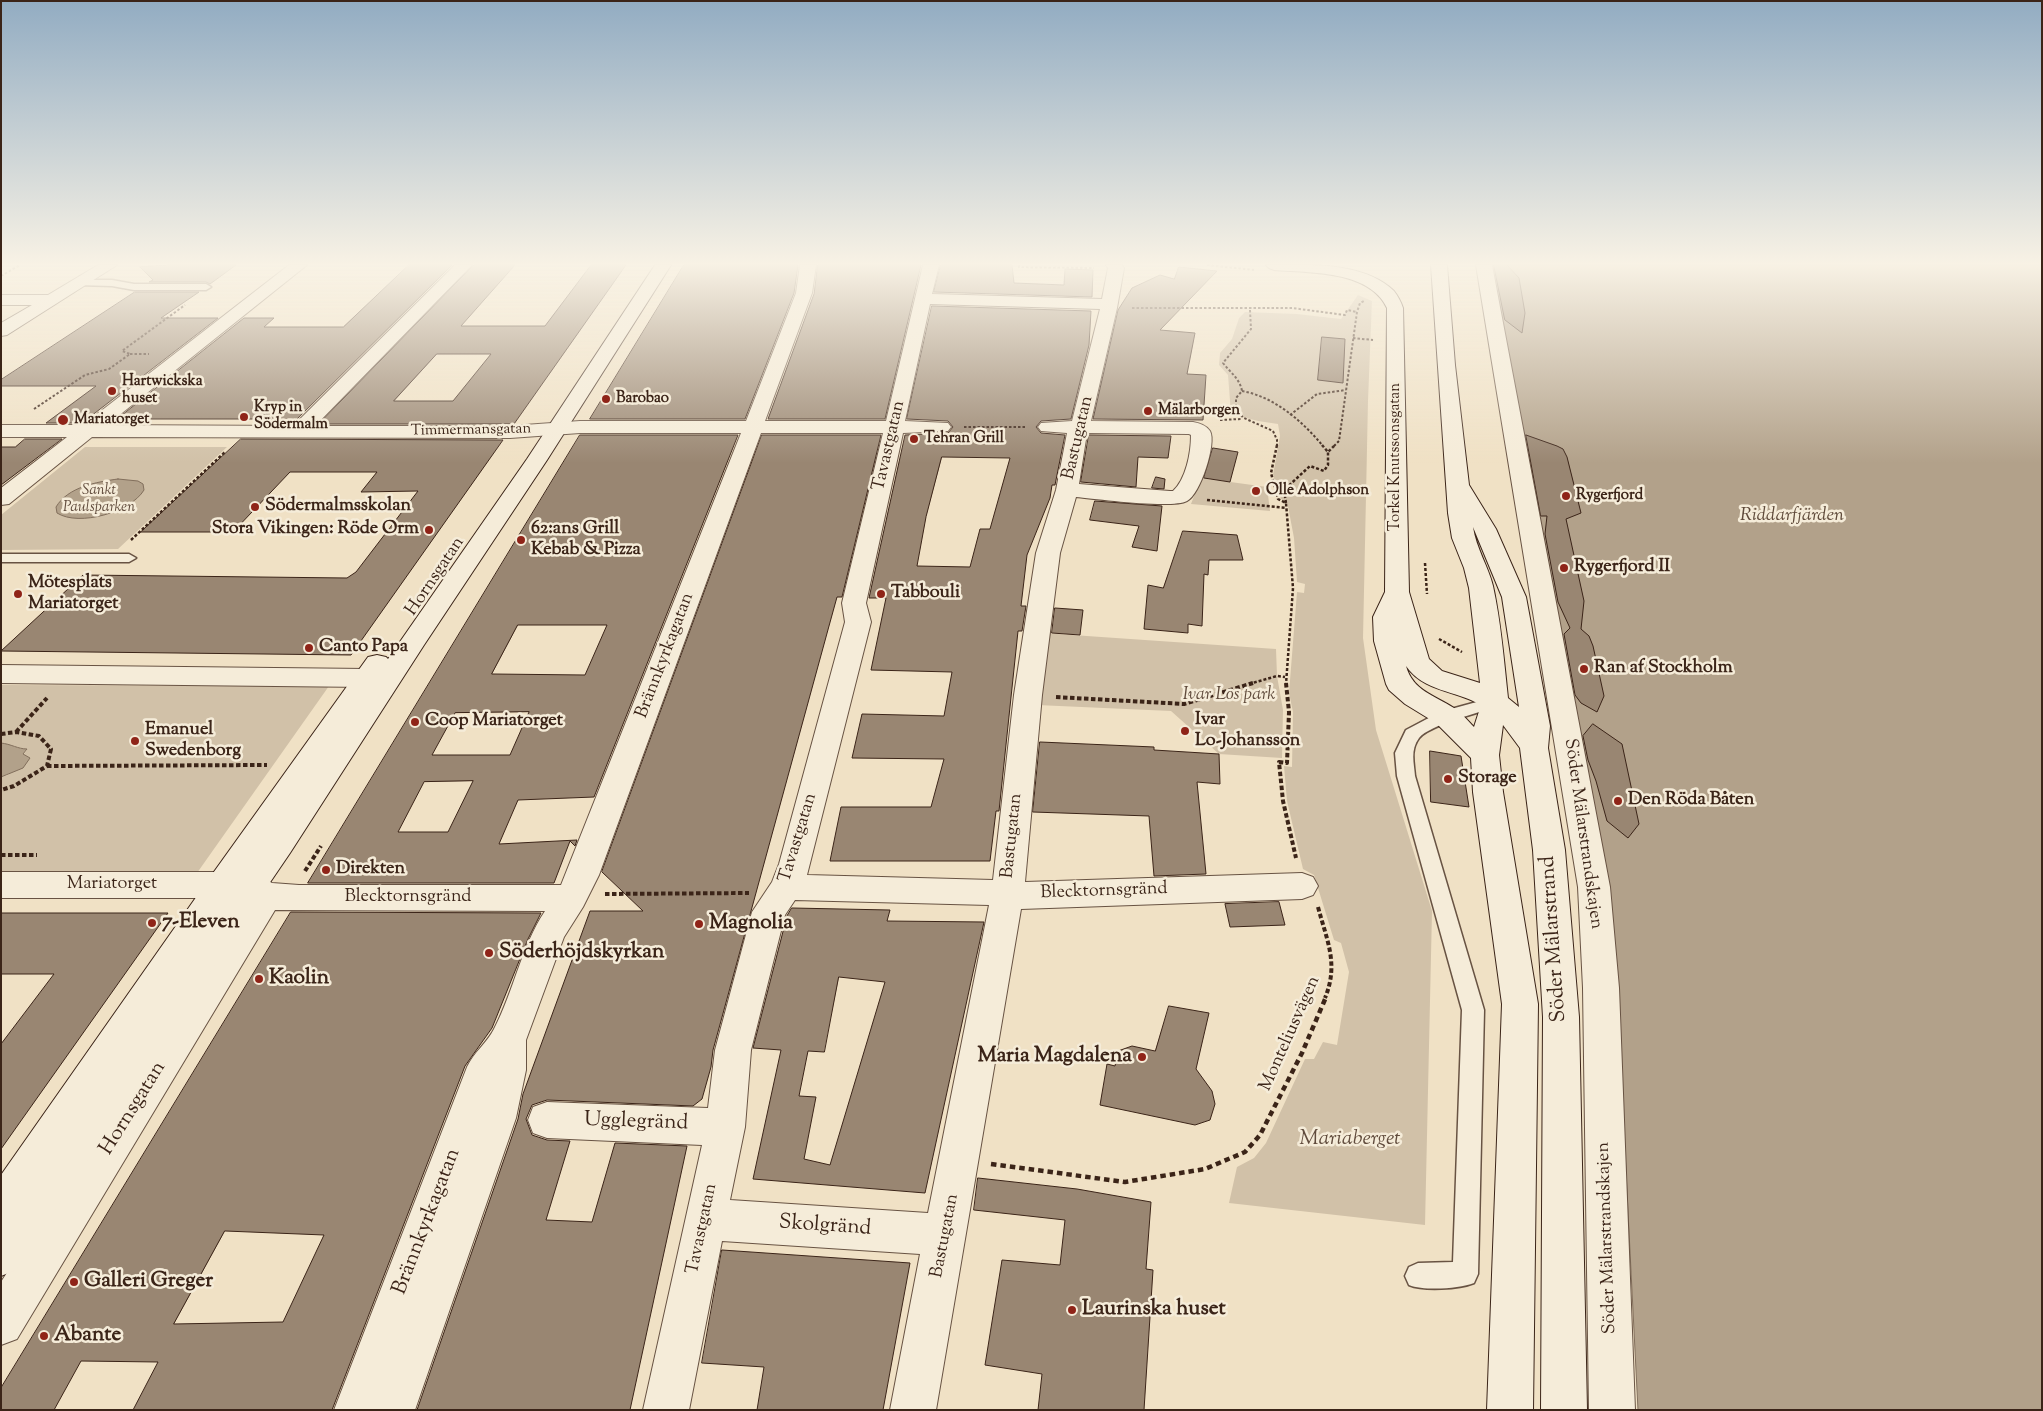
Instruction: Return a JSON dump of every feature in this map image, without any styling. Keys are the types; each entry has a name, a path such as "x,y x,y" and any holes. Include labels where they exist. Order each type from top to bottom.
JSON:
{"street":[{"path":"1,499 215,331"},
{"path":"298,432 399,331"},
{"name":"Hornsgatan","path":"1,1323 367,678 616,331"},
{"name":"Brännkyrkagatan","path":"357,1410 486,1067 508,1040 549,932 587,896 586,866 789,331"},
{"name":"Tavastgatan","path":"666,1410 725,1127 733,1050 769,912 772,890 795,864 858,622 854,603 916,331"},
{"name":"Bastugatan","path":"913,1410 1008,896 1028,695 1048,553 1067,490 1076,435 1080,427 1103,331"},
{"name":"Torkel Knutssonsgatan","path":"1394,331 1397,592 1406,620 1407,640 1419,665 1430,675 1444,683 1483,694 1495,702 1513,718 1534,748"},
{"name":"Söder Mälarstrand","path":"1444,331 1459,513 1463,538 1482,588 1495,702 1487,733 1485,755 1488,792 1520,1004 1510,1410"},
{"name":"Söder Mälarstrandskajen","path":"1496,331 1594,887 1601,988 1612,1410"},
{"name":"Hornsgatan","path":"1,1211 279,845 545,430 565,384"},
{"name":"Timmermansgatan","path":"1,432 510,432 580,427 940,427"},
{"path":"1048,427 1193,428 1201,433 1202,440 1197,463 1187,490 1180,496 1170,498 1067,490"},
{"name":"Söder Mälarstrand","path":"1458,485 1485,529 1514,597 1536,726 1534,748 1549,850 1561,1017 1564,1410"},
{"name":"Torkel Knutssonsgatan","path":"1397,592 1386,618 1387,641 1395,674 1403,688 1446,716 1485,755"},
{"name":"Torkel Knutssonsgatan","path":"1393,663 1408,682 1428,696 1457,703 1495,702"},
{"path":"1495,702 1511,691 1522,680 1526,670"},
{"path":"1,674 367,678"},
{"name":"Mariatorget","path":"1,885 246,889"},
{"name":"Blecktornsgränd","path":"772,890 985,891 1008,896 1302,886"},
{"name":"Hornsgatan","path":"1,1255 246,889"},
{"name":"Blecktornsgränd","path":"246,889 299,898 587,896"},
{"name":"Brännkyrkagatan","path":"392,1410 497,1118 507,1070 508,1040"},
{"name":"Ugglegränd","path":"547,1120 725,1127"},
{"name":"Skolgränd","path":"706,1219 945,1235"}],"lane":[{"path":"1,558 129,558"},
{"path":"1418,1276 1465,1274 1473,1010 1406,776 1404,753 1412,734 1446,716 1495,702"}],"path":[{"path":"32,409 38,408 85,374 109,369 130,354 122,351 150,331"},
{"path":"1242,391 1240,382 1223,363 1249,331"},
{"path":"1328,452 1339,441 1354,331"},
{"path":"1353,338 1370,340"},
{"path":"1290,415 1317,394 1346,390"},
{"path":"1242,391 1261,394 1317,438 1328,452 1328,465 1324,471 1310,466 1284,490 1286,503"},
{"path":"1241,418 1236,411 1236,398 1242,391"},
{"path":"1218,426 1220,420 1241,418 1259,424 1274,432 1278,438 1271,473 1278,499 1286,503"},
{"path":"969,427 1026,427"},
{"path":"112,558 226,451"},
{"path":"1202,500 1286,508"},
{"name":"Monteliusvägen","path":"960,1160 1125,1182 1205,1169 1245,1152 1260,1134 1302,1053 1331,984 1333,964 1315,895 1302,886 1283,801 1279,762 1287,762 1289,712 1285,677 1294,588 1286,503"},
{"path":"1436,636 1449,646 1464,653"},
{"path":"16,732 68,675"},
{"path":"1028,695 1184,704 1277,676 1285,677"},
{"path":"1,734 16,732 39,736 51,749 47,766"},
{"path":"1,790 14,786 47,766 267,766"},
{"path":"587,896 772,890"}],"green space":[{"name":"Mariaberget","path":"1235,331 1371,331 1363,638 1376,730 1432,911 1425,1225 1229,1203 1237,1167 1254,1158 1266,1143 1305,1059 1314,1059 1323,1042 1337,1045 1349,972 1341,943 1334,940 1314,875 1303,869 1287,801 1284,766 1292,767 1293,712 1289,693 1297,592 1304,593 1305,584 1297,582 1294,538 1287,501 1281,499 1273,475 1280,436 1278,424 1231,414 1228,375 1219,365 1220,353 1232,339"},
{"name":"Sankt Paulsparken","path":"85,447 227,447 118,549 1,550 1,515"},
{"path":"1201,478 1267,487 1270,511 1191,504"},
{"name":"Ivar Los park","path":"1043,633 1276,649 1277,676 1283,710 1282,758 1219,754 1171,711 1037,705"},
{"path":"1,685 329,686 197,873 1,873 1,777 8,775 27,750 1,743"}],"water":[{"name":"Riddarfjärden","path":"1502,331 2042,331 2042,1410 1638,1410 1617,993"},
{"path":"118,479 138,481 143,484 144,490 128,505 104,515 78,518 67,517 57,513 56,507 61,500 75,490 92,484"},
{"path":"1,743 27,749 23,754 30,758 23,768 1,777"}],"building":[{"path":"76,331 201,331 82,423 46,423 96,386 1,386 1,380"},
{"path":"228,331 386,331 292,424 257,424 262,419 117,419"},
{"path":"410,331 580,331 514,424 319,424","holes":["437,354 491,354 453,401 394,401"]},
{"path":"644,331 779,331 745,419 590,419"},
{"path":"800,331 906,331 885,419 768,419"},
{"path":"927,331 1090,331 1089,345 1071,419 1041,421 1036,427 1041,433 1065,435 1055,485 1052,485 1050,498 1027,555 1021,606 1026,606 1022,631 1018,631 999,811 996,811 990,861 830,861 841,807 931,807 944,759 852,758 862,714 944,716 952,672 871,670 886,598 869,598 905,435 948,433 953,427 948,421 907,419","holes":["942,457 1010,458 990,529 980,529 970,567 917,566 926,517"]},
{"path":"1113,331 1195,333 1187,374 1206,375 1203,420 1093,419"},
{"path":"1322,337 1345,339 1343,383 1318,380"},
{"path":"580,435 738,435 594,797 518,800 499,844 577,840 575,846 570,841 554,883 308,883","holes":["518,625 607,625 585,675 492,674","529,712 510,755 432,755 455,713","473,781 448,832 398,832 424,782"]},
{"path":"762,435 881,435 842,597 837,597 713,1050 711,1067 702,1099 693,1106 547,1100 532,1105 526,1119 532,1135 547,1140 570,1141 546,1220 592,1222 615,1143 687,1146 630,1410 417,1410 518,1119 523,1094 590,911 643,911 602,872"},
{"path":"1089,435 1171,436 1168,458 1138,457 1136,487 1081,482"},
{"path":"1526,435 1563,449 1567,457 1581,513 1566,519 1584,601 1581,629 1589,636 1593,646 1604,696 1597,712 1581,703 1575,695 1564,634 1570,628 1558,602 1545,534 1547,516 1541,516"},
{"path":"25,439 62,439 1,485 1,447 15,447"},
{"path":"241,439 503,440 351,655 1,651 83,575 347,578 356,572 418,491 361,492 377,472 290,472 233,532 141,532"},
{"path":"1213,448 1238,452 1230,482 1204,478"},
{"path":"1156,477 1165,479 1164,489 1152,488"},
{"path":"1095,501 1162,506 1157,551 1132,547 1139,526 1090,520"},
{"path":"1183,531 1237,535 1243,560 1209,560 1208,575 1204,574 1202,626 1188,624 1188,633 1144,629 1148,585 1163,588"},
{"path":"1055,608 1083,610 1080,635 1052,633"},
{"name":"Den Röda Båten","path":"1593,724 1622,744 1639,824 1628,838 1607,821 1588,760 1583,736"},
{"path":"1040,742 1154,747 1154,750 1219,754 1220,784 1197,782 1206,874 1154,876 1149,816 1033,812"},
{"name":"Storage","path":"1430,751 1461,756 1469,807 1431,802"},
{"path":"1279,902 1285,925 1230,927 1225,904"},
{"path":"792,908 890,910 887,921 984,922 925,1193 753,1179 781,1050 753,1048 787,916","holes":["839,977 885,982 830,1165 804,1159 816,1097 799,1096 808,1051 824,1052"]},
{"path":"291,912 541,913 528,939 492,1028 465,1066 332,1410 133,1410 158,1362 81,1361 54,1410 1,1410 1,1388","holes":["225,1231 324,1235 283,1322 174,1324"]},
{"path":"1,913 168,913 1,1149 1,1044 54,974 1,974"},
{"path":"1169,1006 1209,1013 1196,1069 1212,1091 1215,1104 1210,1120 1195,1125 1100,1105 1107,1064 1115,1066 1118,1051 1132,1046 1155,1051"},
{"name":"Laurinska huset","path":"978,1178 1077,1189 1151,1202 1146,1269 1153,1270 1144,1410 1038,1410 1042,1374 985,1365 1002,1260 1060,1265 1065,1220 974,1210"},
{"path":"722,1250 910,1263 883,1410 757,1410 764,1367 702,1363"}],"place":[{"name":"Hartwickska huset","path":"112,391"},
{"name":"Barobao","path":"606,399"},
{"name":"Mälarborgen","path":"1148,411"},
{"name":"Kryp in Södermalm","path":"244,417"},
{"name":"Mariatorget","path":"63,420"},
{"name":"Tehran Grill","path":"914,439"},
{"name":"Olle Adolphson","path":"1256,491"},
{"name":"Rygerfjord","path":"1566,496"},
{"name":"Södermalmsskolan","path":"255,507"},
{"name":"Stora Vikingen: Röde Orm","path":"429,530"},
{"name":"62:ans Grill Kebab & Pizza","path":"521,540"},
{"name":"Rygerfjord II","path":"1564,568"},
{"name":"Mötesplats Mariatorget","path":"18,594"},
{"name":"Tabbouli","path":"881,594"},
{"name":"Canto Papa","path":"309,648"},
{"name":"Ran af Stockholm","path":"1584,669"},
{"name":"Coop Mariatorget","path":"415,722"},
{"name":"Ivar Lo-Johansson","path":"1185,731"},
{"name":"Emanuel Swedenborg","path":"135,741"},
{"name":"Storage","path":"1448,779"},
{"name":"Den Röda Båten","path":"1618,801"},
{"name":"Direkten","path":"326,870"},
{"name":"7-Eleven","path":"152,923"},
{"name":"Magnolia","path":"699,924"},
{"name":"Söderhöjdskyrkan","path":"489,953"},
{"name":"Kaolin","path":"259,979"},
{"name":"Maria Magdalena","path":"1142,1057"},
{"name":"Galleri Greger","path":"74,1282"},
{"name":"Laurinska huset","path":"1072,1310"},
{"name":"Abante","path":"44,1336"}]}
